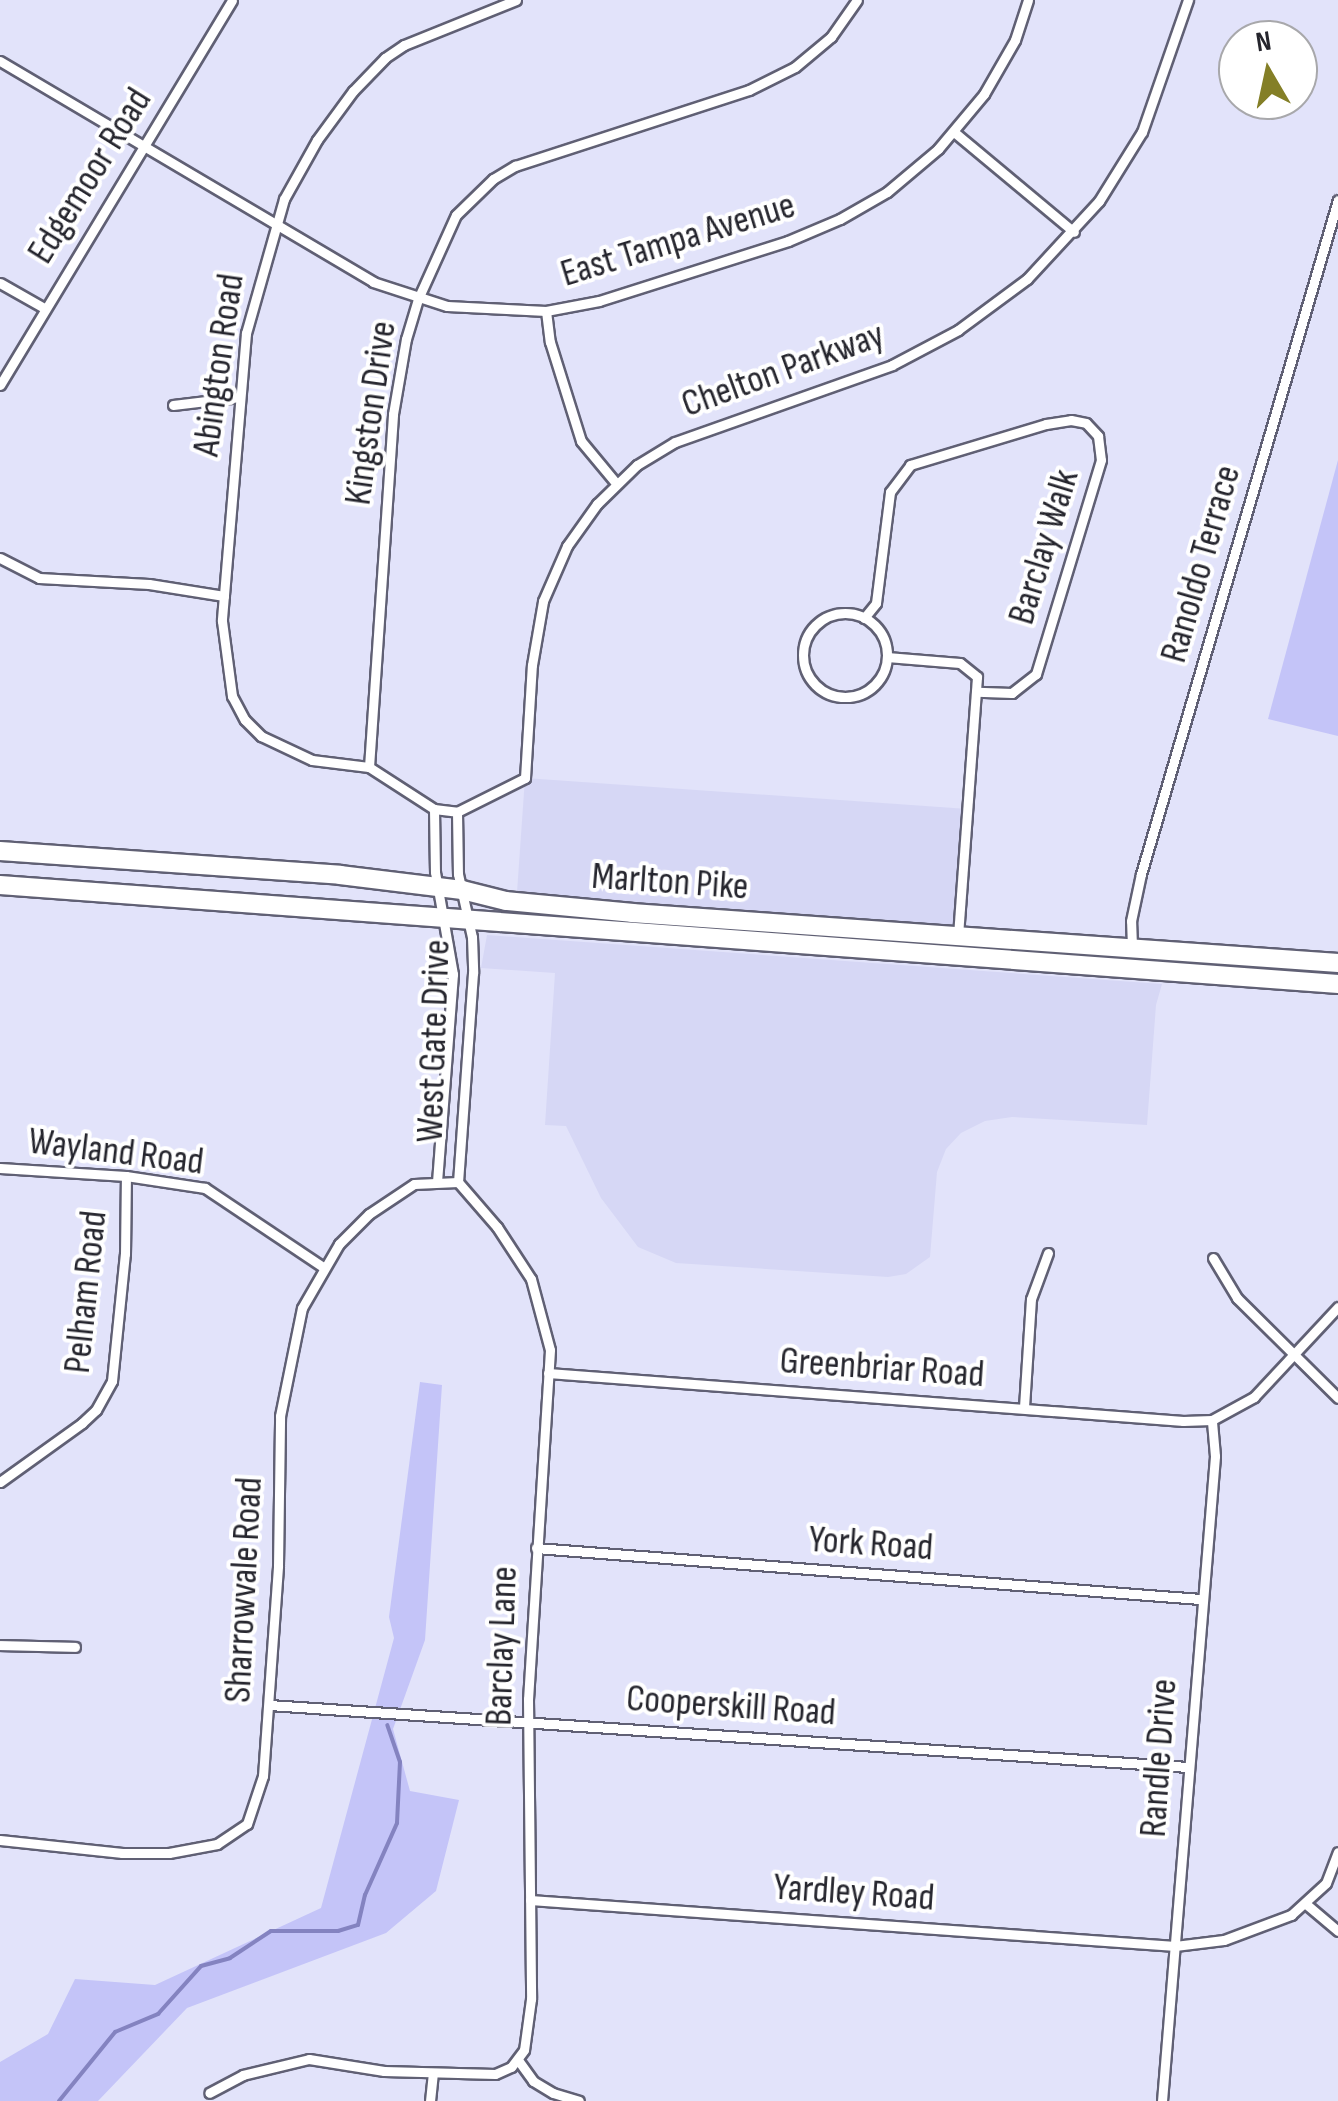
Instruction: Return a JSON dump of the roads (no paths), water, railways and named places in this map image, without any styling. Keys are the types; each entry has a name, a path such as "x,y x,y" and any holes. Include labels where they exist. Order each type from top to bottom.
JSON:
{"highway":[{"name":"Marlton Pike","path":"0,851 340,875 442,903 506,901 1338,963"},
{"name":"Marlton Pike","path":"0,885 465,904 1338,984"},
{"path":"1166,971 1171,963 1184,959 1338,970"}],"street":[{"name":"Edgemoor Road","path":"0,385 232,0"},
{"name":"Abington Road","path":"369,768 312,760 283,750 245,720 227,671 224,596 246,332 274,224 317,140 353,90 404,45 516,0"},
{"name":"Kingston Drive","path":"369,768 393,414 406,339 418,299 456,215 492,178 514,166 749,90 813,55 857,0"},
{"name":"East Tampa Avenue","path":"0,61 374,282 418,299 498,312 546,311 626,292 840,220 915,171 954,132 1008,53 1028,0"},
{"name":"Chelton Parkway","path":"457,812 525,778 532,665 544,601 567,546 616,483 675,442 872,373 930,347 1008,294 1074,232 1142,132 1188,0"},
{"path":"954,132 1074,232"},
{"name":"Ranoldo Terrace","path":"1132,947 1131,920 1141,874 1338,200"},
{"path":"0,282 44,308"},
{"path":"546,311 550,342 581,441 616,483"},
{"path":"173,405 240,398"},
{"name":"Barclay Walk","path":"864,618 876,603 890,492 910,464 1046,424 1071,420 1086,423 1098,436 1102,460 1036,674 1012,693 977,692"},
{"path":"0,558 38,578 149,584 224,596"},
{"path":"836,614 864,618 881,634 887,657 878,681 857,695 830,694 809,676 804,649 817,624 836,614"},
{"path":"887,657 964,664 975,674 977,692 958,935"},
{"path":"369,768 440,810 457,812 465,904"},
{"path":"440,810 442,903"},
{"name":"West Gate Drive","path":"442,903 453,974 448,1181"},
{"name":"West Gate Drive","path":"448,1181 473,973 465,904"},
{"name":"Wayland Road","path":"0,1168 175,1181 220,1195 323,1267"},
{"name":"Pelham Road","path":"0,1482 82,1423 96,1410 112,1381 125,1254 126,1176"},
{"name":"Sharrowvale Road","path":"0,1840 122,1853 169,1853 217,1844 237,1834 255,1810 264,1776 269,1705 280,1416 302,1308 339,1244 385,1202 414,1184 448,1181"},
{"name":"Barclay Lane","path":"448,1181 497,1227 532,1279 544,1312 548,1373 528,1723 531,1999 524,2050 518,2060"},
{"path":"1024,1407 1031,1298 1048,1253"},
{"path":"1213,1258 1237,1298 1338,1398"},
{"path":"1212,1420 1254,1396 1338,1307"},
{"name":"Greenbriar Road","path":"548,1373 1212,1420"},
{"name":"Randle Drive","path":"1162,2101 1215,1456 1212,1420"},
{"name":"York Road","path":"536,1548 1201,1599"},
{"path":"0,1645 74,1646"},
{"name":"Cooperskill Road","path":"269,1705 1188,1767"},
{"path":"1338,1852 1326,1882 1306,1904 1338,1930"},
{"name":"Yardley Road","path":"530,1900 1175,1946 1224,1940 1270,1926 1306,1904"},
{"path":"209,2092 243,2076 309,2059 433,2074 495,2074 518,2060 543,2087 579,2101"},
{"path":"430,2101 433,2074"}],"waterway":[{"path":"59,2101 115,2032 158,2014 201,1966 230,1958 271,1931 338,1931 358,1925 365,1895 397,1823 400,1762 387,1725"}]}
